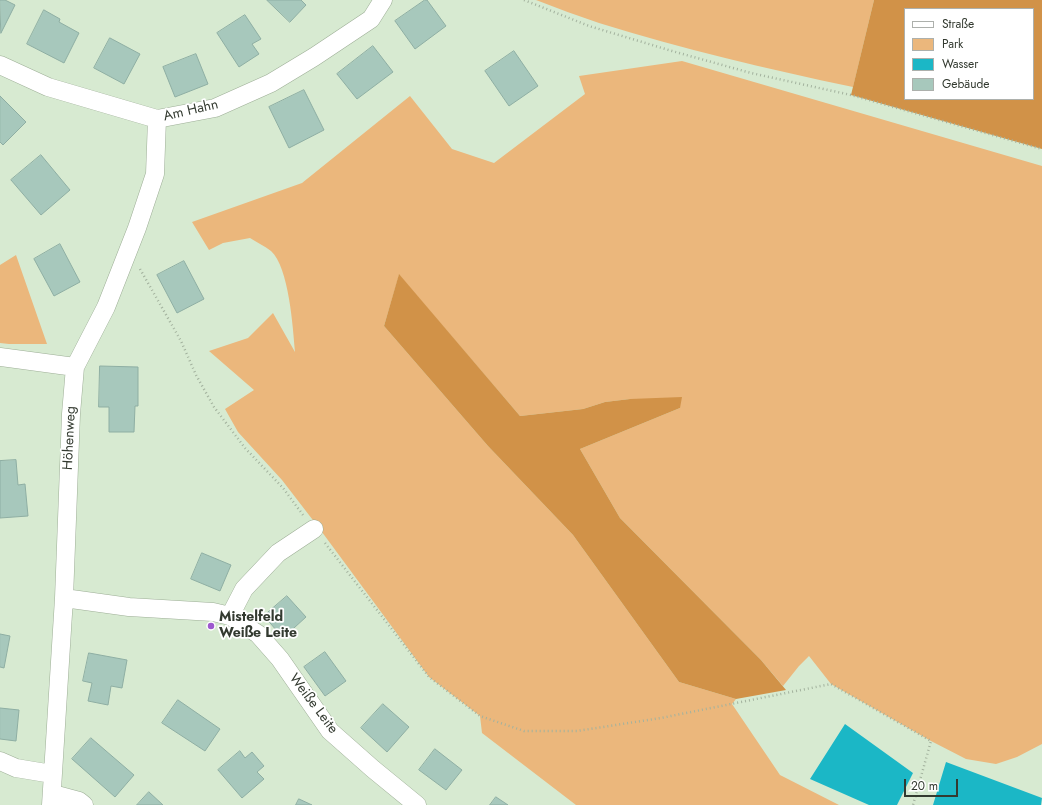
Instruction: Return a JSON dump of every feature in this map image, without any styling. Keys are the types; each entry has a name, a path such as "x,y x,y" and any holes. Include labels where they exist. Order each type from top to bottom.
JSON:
{"street":[{"name":"Am Hahn","path":"0,65 48,87 157,119 215,108 270,83 314,57 371,19 383,0"},
{"name":"Höhenweg","path":"52,800 52,774 64,598 71,414 75,367 106,307 155,174 157,119"},
{"path":"0,357 75,367"},
{"path":"230,616 244,589 278,553 314,529"},
{"name":"Weiße Leite","path":"64,598 129,607 213,612 230,616 258,634 275,654 330,731 372,769 417,805"},
{"path":"0,762 16,768 52,774"},
{"path":"52,800 79,801 84,805"}],"path":[{"path":"524,0 589,26 672,51 751,73 851,95 1042,149"},
{"path":"127,253 138,266 181,341 196,375 214,408 245,448 283,488 429,677 480,716 524,731 577,731 661,718 831,684 931,741 913,805"}],"green space":[{"path":"536,0 874,0 853,87 757,66 694,50 599,23"},
{"path":"682,61 1042,166 1042,744 1017,757 996,764 966,759 931,741 831,684 809,656 783,686 761,660 620,518 580,449 680,408 630,399 605,402 583,409 520,416 399,275 384,326 488,446 573,535 679,682 736,699 732,704 780,775 839,805 576,805 482,733 480,716 429,677 282,480 238,432 225,409 254,390 209,351 248,338 273,313 295,352 289,298 282,270 277,259 266,247 250,238 223,243 209,250 192,222 302,183 410,96 452,149 494,163 585,94 579,76"},
{"path":"16,255 47,344 0,343 0,265"}],"shaded area":[{"path":"874,0 1042,0 1042,149 851,95"},
{"path":"399,274 520,416 583,409 605,402 630,399 682,397 680,408 580,449 620,518 761,660 786,690 736,699 679,682 573,535 488,446 384,326"}],"water":[{"path":"845,724 913,773 897,805 869,805 810,779"},
{"path":"946,762 1042,798 1041,805 933,805"}],"building":[{"path":"0,0 5,0 15,5 1,33"},
{"path":"267,0 301,0 306,5 290,22"},
{"path":"427,0 446,26 415,49 395,21"},
{"path":"44,10 60,19 59,22 79,33 64,63 27,44"},
{"path":"245,15 261,39 252,44 259,54 239,67 217,33"},
{"path":"110,38 140,54 124,84 94,68"},
{"path":"373,46 393,72 357,99 337,74"},
{"path":"514,51 538,86 509,106 485,71"},
{"path":"196,54 208,84 175,97 163,67"},
{"path":"304,90 324,130 289,148 269,107"},
{"path":"0,96 26,122 3,145 0,142"},
{"path":"41,155 70,190 41,215 11,180"},
{"path":"60,244 80,282 54,296 34,259"},
{"path":"184,261 204,299 177,313 157,275"},
{"path":"100,366 138,367 138,406 135,406 134,432 109,432 109,407 99,407"},
{"path":"16,460 18,485 25,484 28,516 0,518 0,461"},
{"path":"202,553 231,565 220,591 191,579"},
{"path":"287,596 306,617 283,638 264,616"},
{"path":"0,634 10,636 4,668 0,667"},
{"path":"325,652 346,681 325,696 304,667"},
{"path":"89,653 127,660 122,688 111,686 108,705 88,701 92,683 83,681"},
{"path":"178,700 220,729 205,751 162,723"},
{"path":"383,704 409,727 387,752 361,728"},
{"path":"0,708 19,710 16,741 0,739"},
{"path":"91,738 134,775 115,797 72,759"},
{"path":"435,749 462,770 446,790 419,770"},
{"path":"240,751 245,758 252,752 264,766 257,772 264,779 242,798 218,770"},
{"path":"149,792 163,805 137,805"},
{"path":"496,797 508,805 490,805"},
{"path":"299,799 312,805 296,805"}],"place":[{"name":"Mistelfeld Weiße Leite","path":"211,626"}]}
